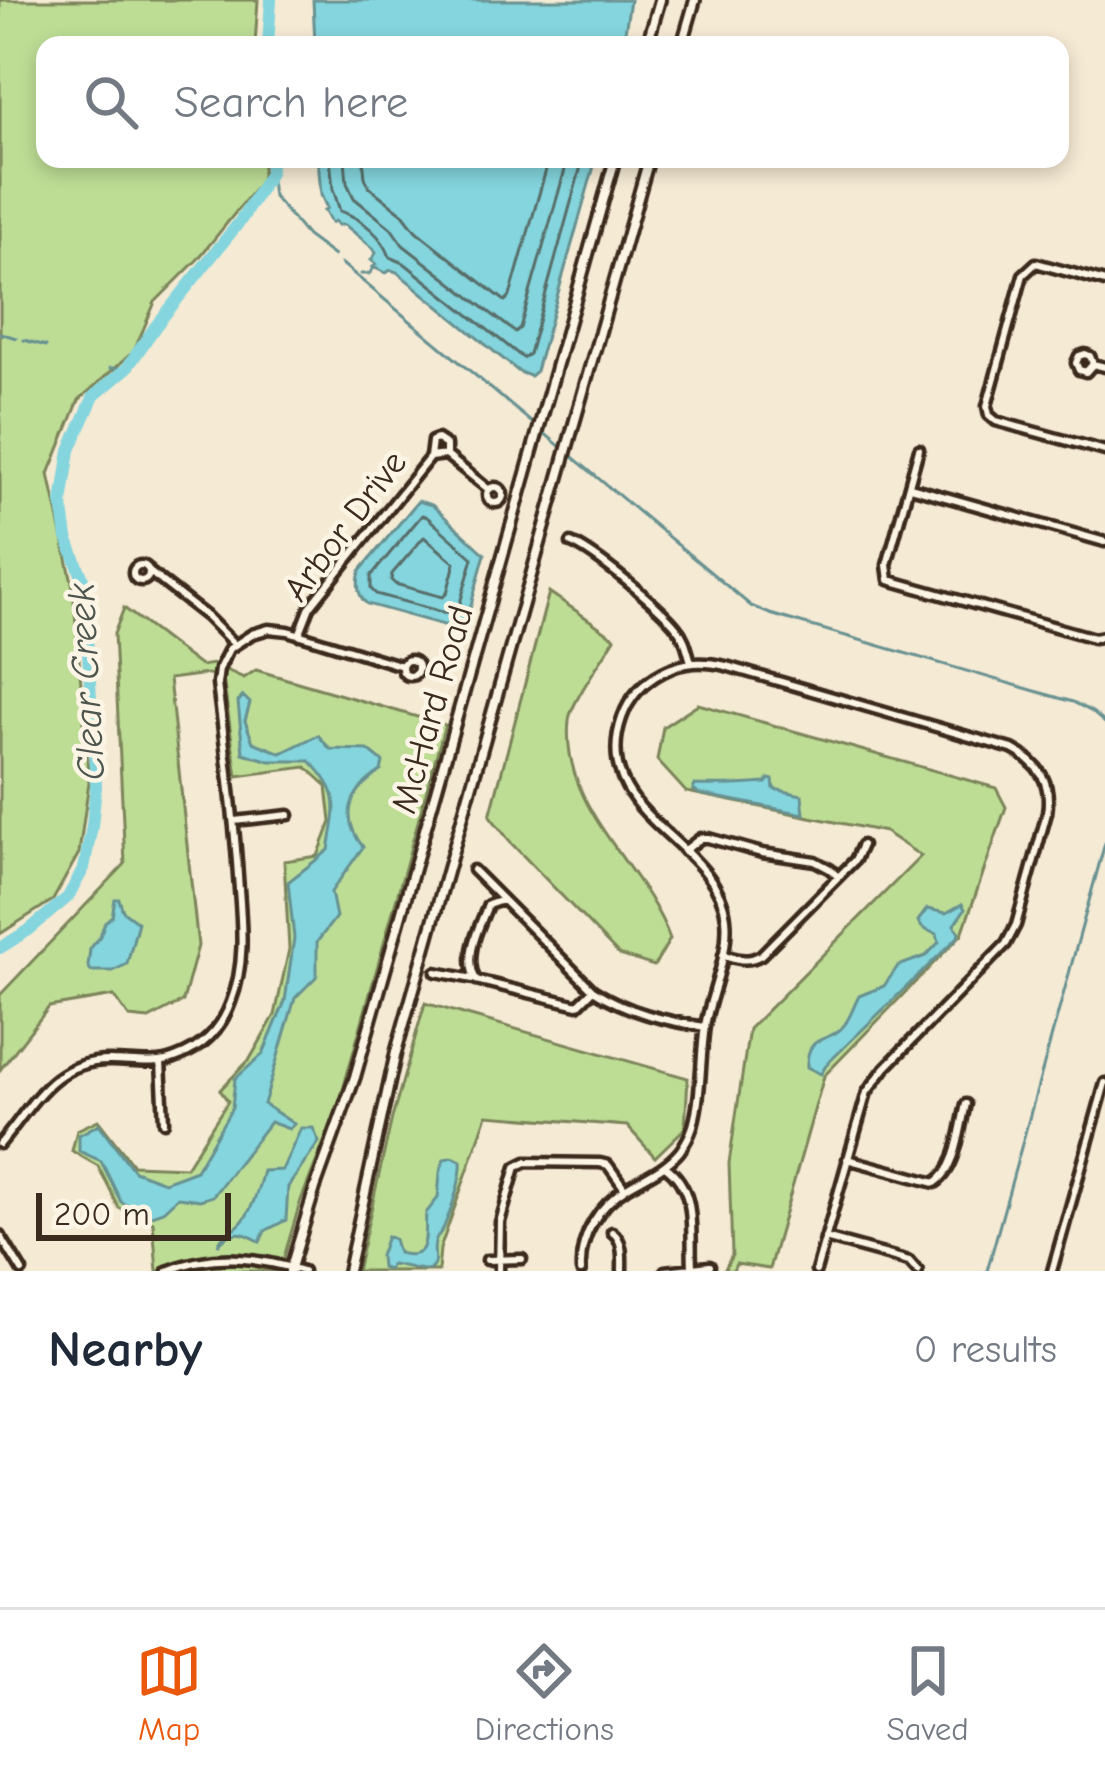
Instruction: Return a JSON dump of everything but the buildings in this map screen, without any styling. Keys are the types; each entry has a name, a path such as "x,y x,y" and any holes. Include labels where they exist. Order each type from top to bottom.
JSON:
{"main road":[{"path":"650,36 660,0"},
{"path":"685,36 695,0"},
{"name":"McHard Road","path":"291,1269 356,1077 612,168"},
{"name":"McHard Road","path":"348,1271 396,1052 647,168"}],"street":[{"path":"1105,283 1036,263 1030,267 1023,275 986,406 996,421 1105,451"},
{"path":"1093,364 1105,367"},
{"path":"919,449 886,566 892,583 1094,638 1105,636"},
{"name":"Arbor Drive","path":"299,634 310,607 438,455 488,490"},
{"path":"910,487 1105,542"},
{"path":"571,543 589,551 668,619 681,634 691,662"},
{"path":"151,573 235,645"},
{"path":"0,1144 58,1075 100,1060 161,1062 199,1047 232,1000 242,947 234,821 217,685 225,655 252,634 269,629 402,666"},
{"path":"580,1271 582,1249 601,1209 665,1166 679,1152 693,1125 705,1027 727,921 712,882 630,794 618,765 616,744 625,711 639,690 662,672 691,662 716,664 1012,749 1042,771 1049,793 1012,935 872,1083 816,1271"},
{"path":"234,821 289,815"},
{"path":"684,851 708,838 815,861 838,877"},
{"path":"723,956 752,960 761,955 855,860 862,845"},
{"path":"473,870 592,990 641,1013 705,1027"},
{"path":"476,980 470,968 477,933 488,904 502,900"},
{"path":"436,972 562,1003 578,1004 592,990"},
{"path":"161,1062 164,1122"},
{"path":"1052,1271 1105,1083"},
{"path":"847,1159 935,1183 946,1175 966,1104"},
{"path":"1090,1137 1105,1141"},
{"path":"500,1271 500,1222 516,1167 526,1162 600,1162 616,1173 626,1189"},
{"path":"665,1166 680,1177 688,1195 692,1267"},
{"path":"612,1232 620,1244 622,1271"},
{"path":"0,1235 4,1252 22,1271"},
{"path":"825,1238 909,1261 918,1270"},
{"path":"167,1271 188,1263 237,1257 303,1271"},
{"path":"487,1260 522,1258"},
{"path":"665,1271 710,1265"}],"green space":[{"path":"0,0 258,0 256,36 36,36 36,168 263,168 261,181 198,259 155,302 134,351 79,400 49,474 73,587 89,782 79,853 53,900 0,934"},
{"path":"549,592 615,638 571,712 570,752 590,808 658,911 670,939 654,966 619,955 490,816"},
{"path":"124,608 200,666 213,664 244,678 256,670 445,725 339,1104 300,1203 280,1271 157,1271 153,1222 119,1208 98,1166 72,1151 77,1130 98,1120 133,1165 186,1167 228,1101 220,1090 250,1059 275,1015 289,949 284,861 318,856 331,822 327,786 306,767 237,776 223,678 207,674 169,679 198,946 183,1001 149,1019 129,1017 114,996 49,1007 0,1070 0,995 125,864 114,634"},
{"path":"698,704 996,788 1006,807 962,934 824,1076 769,1269 736,1264 733,1271 724,1271 732,1255 729,1163 749,1029 921,856 885,832 686,792 657,760 663,727"},
{"path":"425,1003 688,1078 685,1128 655,1157 627,1126 487,1115 440,1249 438,1271 357,1271 392,1118"}],"water":[{"path":"313,0 630,0 624,36 315,36"},
{"path":"319,168 593,168 536,371 530,376 519,372 397,272 373,267 373,248 345,225 331,223 321,195"},
{"path":"418,501 432,505 485,554 468,616 454,628 367,604 360,593 360,571"},
{"path":"243,696 250,703 245,721 253,742 281,753 318,735 330,749 368,750 383,762 381,771 362,787 351,805 351,825 363,847 331,892 336,917 317,942 317,976 295,998 264,1104 294,1124 289,1129 270,1122 213,1196 200,1200 178,1197 163,1211 146,1217 121,1202 101,1161 79,1151 79,1135 99,1124 134,1171 164,1182 196,1170 232,1108 235,1079 263,1054 285,1001 294,938 288,882 329,850 335,802 328,783 310,761 270,761 243,753 238,702"},
{"path":"769,779 774,789 802,795 804,814 693,790 695,785 766,783"},
{"path":"115,899 138,922 127,964 113,971 91,971 90,949 112,916"},
{"path":"962,904 965,909 954,925 958,937 821,1074 807,1067 811,1048 840,1030 859,996 884,986 898,966 926,956 939,942 937,934 918,921 927,909 946,913"},
{"path":"301,1128 313,1128 319,1142 288,1187 286,1220 265,1231 260,1242 237,1233 218,1245 248,1214 263,1171 282,1170"},
{"path":"444,1159 461,1161 460,1175 434,1246 432,1267 381,1267 387,1236 394,1239 398,1253 421,1250 426,1213 438,1198"}],"waterway":[{"name":"Clear Creek","path":"269,36 271,0"},
{"name":"Clear Creek","path":"0,948 68,897 84,868 92,826 96,786 83,579 67,538 62,503 70,450 94,396 127,368 241,220 270,168"},
{"path":"270,173 273,196 307,236 334,256"},
{"path":"341,263 751,606 1073,702 1105,723"},
{"path":"361,274 374,268"},
{"path":"0,333 16,338"},
{"path":"24,340 46,346"},
{"path":"110,368 127,368"},
{"path":"987,1271 1105,843"}]}
